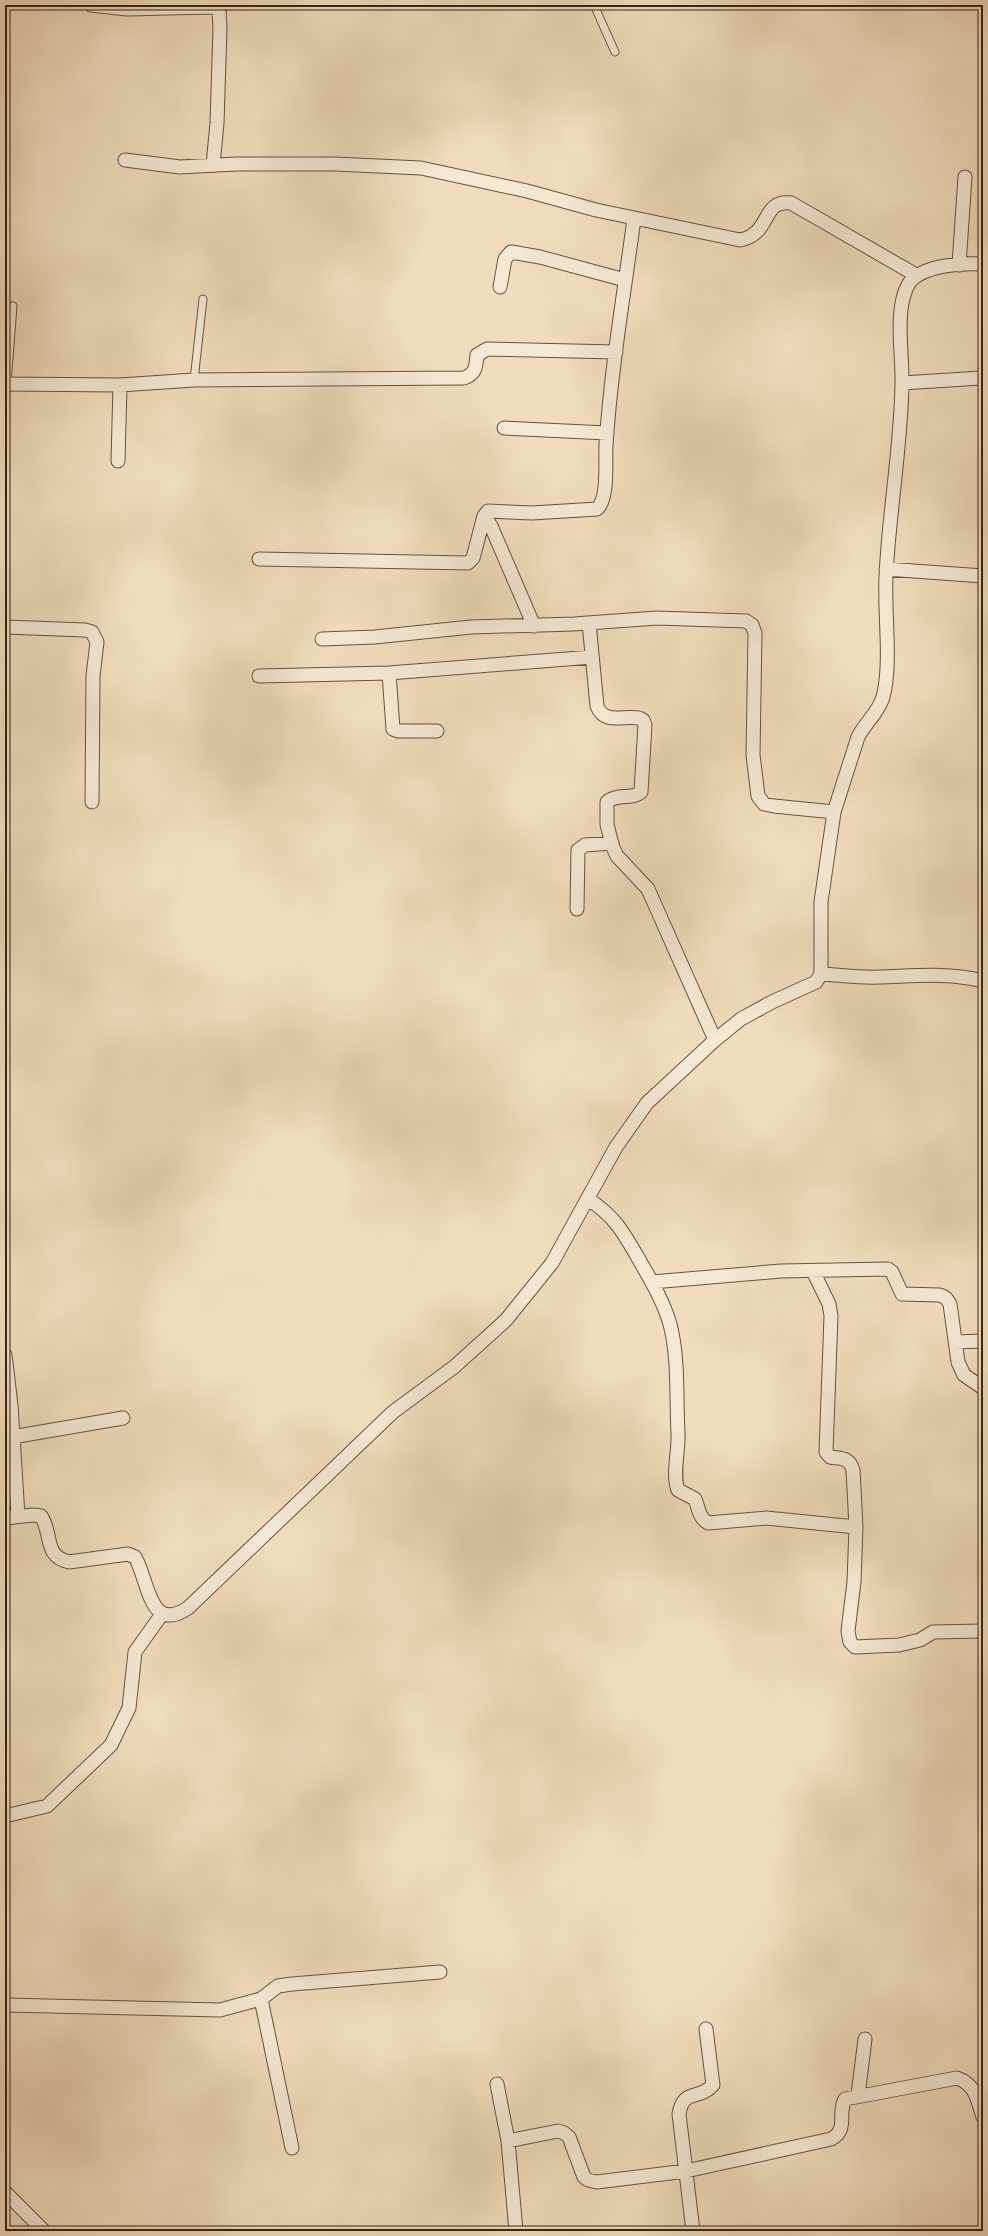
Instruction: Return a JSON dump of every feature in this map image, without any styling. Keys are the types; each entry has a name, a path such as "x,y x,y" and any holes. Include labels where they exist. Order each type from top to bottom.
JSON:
{"street":[{"path":"91,5 126,9 212,7 219,10 218,108 213,165"},
{"path":"125,160 180,167 213,165 335,164 421,168 527,190 568,203 634,219 740,240 750,238 758,233 770,211 776,205 782,202 791,203 916,275"},
{"path":"959,265 964,177"},
{"path":"259,559 468,563 473,558 486,512 491,511 532,514 598,509 602,504 604,496 607,434 625,280 634,219"},
{"path":"500,287 505,259 511,252 540,257 625,280"},
{"path":"5,1355 12,1437 12,1517 33,1515 42,1516 47,1524 53,1553 59,1560 69,1562 128,1554 135,1557 154,1606 162,1614 169,1616 178,1614 188,1608 393,1412 454,1367 506,1320 552,1262 616,1147 647,1103 715,1040 741,1019 772,1002 816,982 821,974 821,902 834,812 858,737 863,726 878,708 883,697 887,674 884,604 902,383 901,307 908,285 916,275 940,267 983,264"},
{"path":"6,384 120,385 194,380 464,378 471,376 476,370 478,355 481,351 487,349 616,352"},
{"path":"902,383 981,378"},
{"path":"118,461 120,385"},
{"path":"504,428 607,434"},
{"path":"484,516 491,526 534,626"},
{"path":"886,569 983,576"},
{"path":"322,639 375,637 470,628 534,626 657,618 739,620 752,625 755,633 753,755 758,796 764,804 834,812"},
{"path":"589,623 597,706 599,712 607,718 639,718 645,725 641,792 633,796 610,799 607,802 607,824 612,843 617,856 648,889 715,1040"},
{"path":"5,627 85,630 92,632 96,636 97,649 93,676 92,802"},
{"path":"260,676 389,673 592,657"},
{"path":"389,673 393,729 398,731 437,731"},
{"path":"577,910 578,850 584,846 612,843"},
{"path":"821,974 862,977 930,974 955,975 983,981"},
{"path":"588,1199 606,1211 614,1221 652,1282 670,1324 674,1347 678,1437 678,1490 695,1499 703,1520 714,1522 766,1518 856,1527"},
{"path":"652,1282 781,1271 888,1269 892,1272 902,1294 944,1296 950,1304 958,1362 964,1376 983,1388"},
{"path":"813,1271 829,1304 831,1316 826,1452 830,1457 846,1459 851,1463 853,1470 856,1527 854,1582 848,1631 850,1642 855,1647 899,1645 920,1640 933,1632 983,1631"},
{"path":"955,1342 983,1341"},
{"path":"12,1437 123,1418"},
{"path":"5,1816 47,1806 111,1745 129,1708 135,1652 162,1614"},
{"path":"5,2005 220,2010 261,1998 278,1986 440,1972"},
{"path":"261,1998 292,2148"},
{"path":"693,2231 679,2114 681,2103 684,2098 709,2090 713,2085 706,2030"},
{"path":"858,2095 865,2039"},
{"path":"508,2141 558,2131 564,2133 569,2137 584,2177 592,2181 616,2180 686,2171 831,2139 838,2135 842,2127 842,2104 844,2098 957,2078 968,2082 973,2089 983,2117"},
{"path":"497,2084 508,2141 516,2231"},
{"path":"5,2192 44,2231"}],"lane":[{"path":"594,5 615,52"},
{"path":"194,380 203,299"},
{"path":"6,384 13,306"}]}
